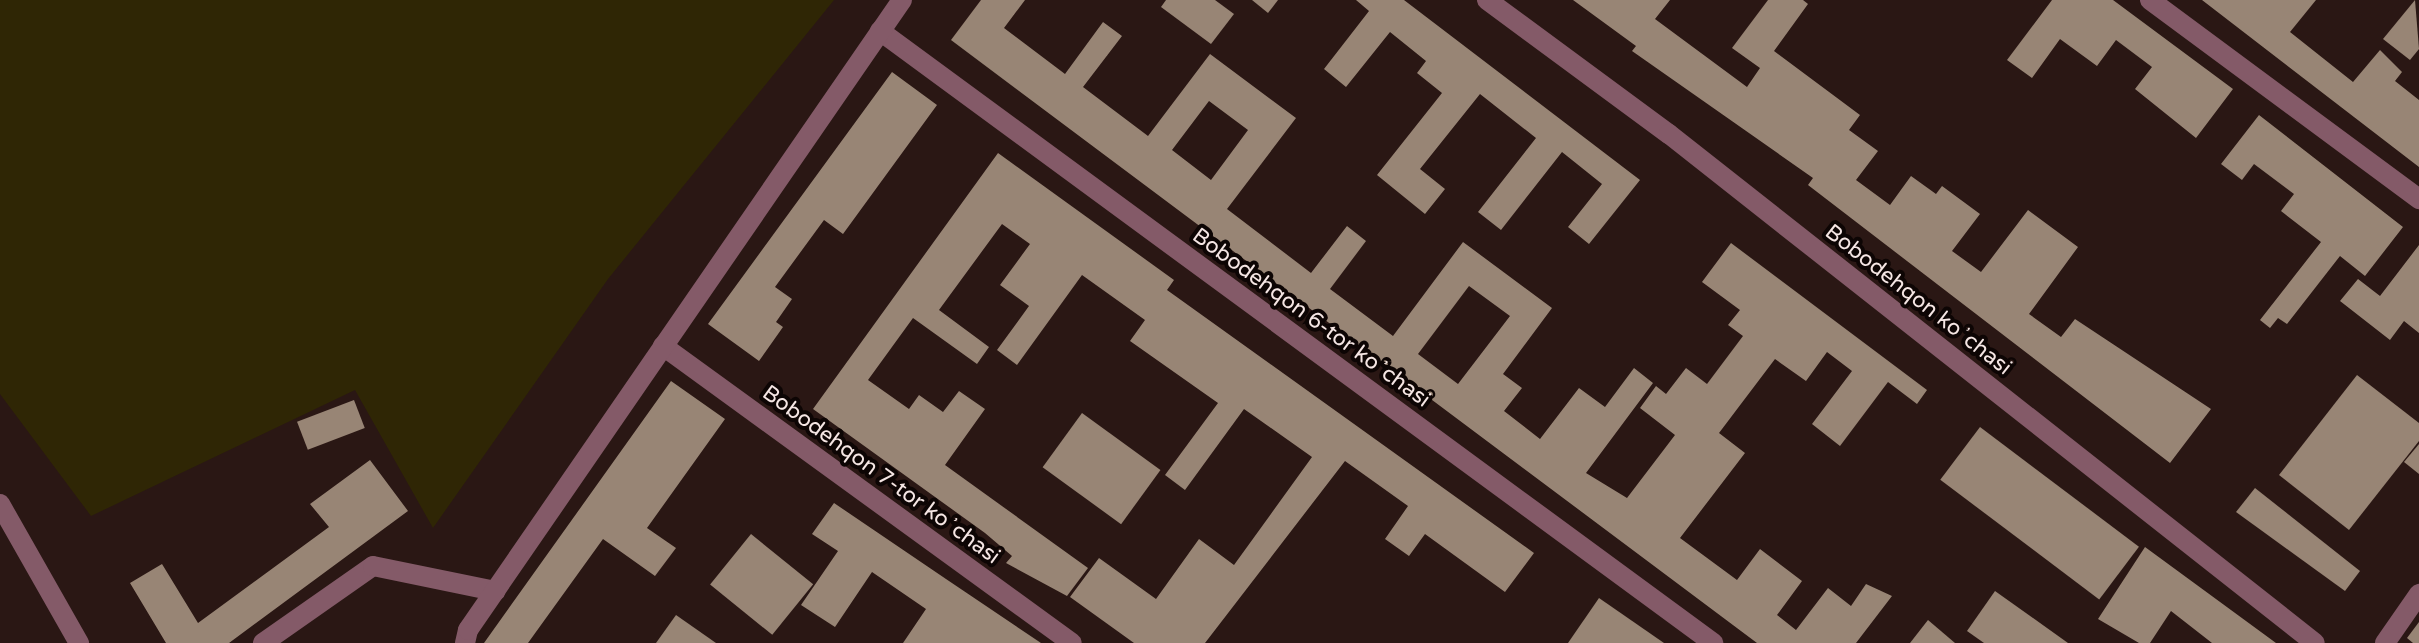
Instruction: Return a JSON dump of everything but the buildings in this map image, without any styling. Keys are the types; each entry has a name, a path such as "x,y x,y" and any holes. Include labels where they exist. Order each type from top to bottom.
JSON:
{"street":[{"path":"465,643 495,591 902,0"},
{"name":"Bobodehqon koʼchasi","path":"1487,0 1669,134 2315,643"},
{"path":"2150,0 2419,199"},
{"name":"Bobodehqon 6-tor koʼchasi","path":"880,31 1713,643"},
{"name":"Bobodehqon 7-tor koʼchasi","path":"663,346 1072,643"},
{"path":"0,504 79,643"},
{"path":"263,643 373,566 495,591"},
{"path":"2385,643 2419,594"}],"shaded area":[{"path":"0,0 834,0 608,279 433,528 355,390 91,516 0,394"}]}
